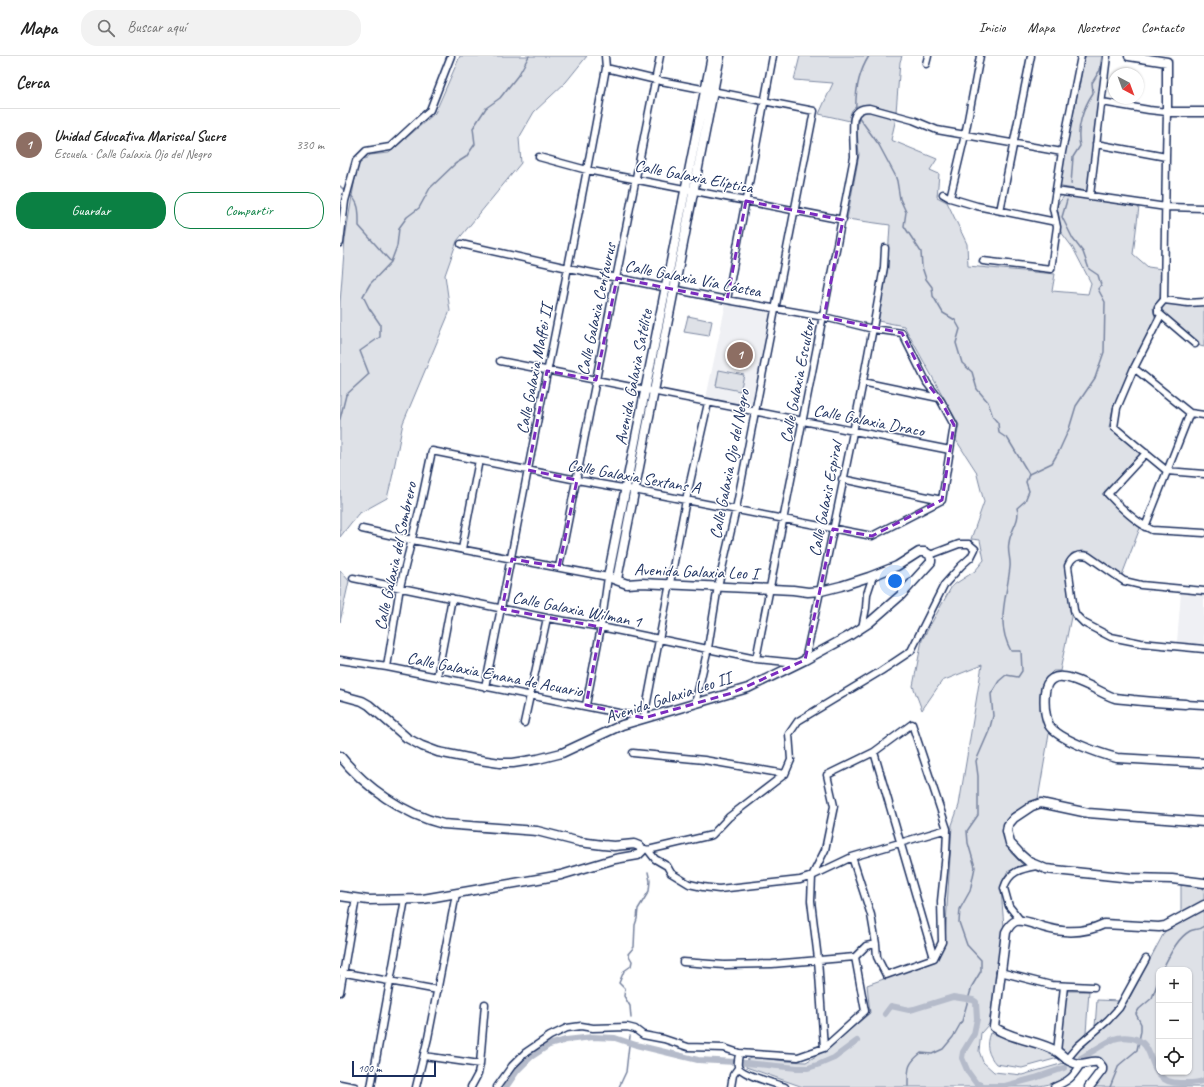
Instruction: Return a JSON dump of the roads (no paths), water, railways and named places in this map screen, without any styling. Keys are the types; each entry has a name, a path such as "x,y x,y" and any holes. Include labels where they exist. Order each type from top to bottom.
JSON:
{"street":[{"path":"340,243 345,201 356,161 366,151 390,146 430,110 451,56"},
{"name":"Calle Galaxia Maffei II","path":"485,687 512,559 547,371 588,170 606,68 605,56"},
{"name":"Calle Galaxia Centaurus","path":"559,567 660,56"},
{"name":"Avenida Galaxia Satélite","path":"586,705 601,627 613,578 690,190 709,90 712,56"},
{"name":"Avenida Galaxia Satélite","path":"709,90 720,56"},
{"path":"727,300 773,56"},
{"path":"926,64 928,56"},
{"path":"950,198 965,135 980,56"},
{"path":"1000,210 1031,56"},
{"path":"983,261 1051,268 1057,227 1053,208 1062,152 1081,56"},
{"path":"1090,196 1107,56"},
{"path":"1129,56 1167,59 1164,300 1158,307 1158,312 1195,344"},
{"path":"606,68 656,80 764,100"},
{"name":"Calle Galaxia Ojo del Negro","path":"695,704 708,648 718,586 736,509 814,111 764,100"},
{"path":"1102,102 1167,112 1204,112"},
{"name":"Calle Galaxia Escultor","path":"756,659 843,220 854,157 854,118 859,110 869,108 913,120 937,130 965,135"},
{"path":"965,135 1062,152"},
{"path":"1096,144 1166,157"},
{"name":"Calle Galaxia Elíptica","path":"539,157 588,170 843,220"},
{"path":"1056,191 1166,207 1204,208"},
{"path":"943,194 950,198 977,206 1056,222"},
{"name":"Calle Galaxia Vía Láctea","path":"462,244 568,268 727,300 824,317 902,334 927,383 939,398 954,425 942,500"},
{"name":"Calle Galaxis Espiral","path":"801,662 821,591 873,328 884,267 885,248"},
{"path":"1164,300 1188,303 1204,302"},
{"path":"1161,315 1134,368 1117,408 1114,427 1167,471 1204,474"},
{"name":"Calle Galaxia Draco","path":"500,361 950,450"},
{"path":"1134,368 1190,414 1204,415"},
{"path":"862,382 939,398"},
{"path":"644,718 686,500 708,402"},
{"path":"1145,527 1190,414"},
{"name":"Calle Galaxia Sextans A","path":"432,451 872,536 942,500"},
{"name":"Calle Galaxia del Sombrero","path":"387,667 400,587 421,503 432,451"},
{"path":"1146,453 1108,494 1145,527 1152,530 1204,533"},
{"path":"462,549 479,460"},
{"path":"842,479 942,500"},
{"name":"Avenida Galaxia Leo I","path":"362,529 412,540 613,578 627,584 718,586 808,592 821,591 873,576 897,566 919,552 930,554"},
{"path":"340,896 396,900 423,899 456,894 572,873 615,859 638,855 645,849 712,835 730,817 785,774 791,760 789,734 798,721 881,671 911,651 944,585 971,557 975,549 969,544 959,544 930,554"},
{"name":"Avenida Galaxia Leo II","path":"340,695 362,701 370,705 407,738 425,748 438,752 500,763 513,763 532,760 562,753 604,733 644,718 748,688 801,662 862,628 887,608 928,566 931,558 930,554"},
{"path":"1204,590 1141,585 1124,581 1088,556 1083,555 1076,555 1068,566 1074,610 1076,615 1084,623 1111,637 1127,641 1204,649"},
{"path":"862,628 867,594 873,576"},
{"name":"Calle Galaxia Wilman 1","path":"353,578 547,618 708,648 756,659 801,662"},
{"path":"438,677 452,598"},
{"path":"524,723 547,618"},
{"name":"Calle Galaxia Enana de Acuario","path":"340,660 387,667 485,687 586,705 644,718"},
{"path":"1204,705 1114,698 1077,681 1062,677 1056,677 1048,682 1044,705 1047,720 1054,731 1072,741 1104,755 1117,758 1204,763"},
{"path":"824,1048 818,959 811,901 812,876 826,850 834,806 827,775 874,752 912,724 947,829 941,901 942,942 934,958 886,975 877,957 871,915 852,857"},
{"path":"874,752 934,958"},
{"path":"633,753 704,760 785,774"},
{"path":"340,756 368,785 403,808 432,821 443,824 536,831 580,842 614,846 634,844 645,849 655,859 667,866 671,873 689,884 719,889 800,880 852,857 901,844 947,829"},
{"path":"1204,822 1088,813 1048,803 1037,804 1014,818 1008,825 1007,831 1010,843 1015,849 1029,862 1037,866 1055,870 1131,878 1172,879 1204,883"},
{"path":"1021,921 1009,906 1004,888 1006,881 1010,876 1024,869 1037,866"},
{"path":"416,1087 438,990 456,894"},
{"path":"340,992 342,972 356,898"},
{"path":"371,1087 405,899"},
{"path":"1089,1087 1099,1075 1102,1067 1098,1062 1094,1061 1081,1064 1066,1060 1058,1052 1002,1033 994,1027 1000,972 1006,932 1009,926 1015,922 1021,921 1046,928 1076,932 1096,928 1104,924 1159,927 1165,926 1204,905"},
{"path":"683,962 724,965 772,964 818,959 855,958 866,946 876,944"},
{"path":"497,1087 512,1066 524,1053 550,1036 567,1028 581,1026 593,1028 627,1027 635,1029 643,1035 664,1039 688,1048 724,1048 740,1053 798,1057 824,1048 865,1011 855,958"},
{"path":"1066,1060 1078,1046 1120,1008 1146,959"},
{"path":"342,972 438,990"},
{"path":"1000,972 1051,986 1094,987"},
{"path":"1058,1052 1064,986"},
{"path":"471,1087 478,1074 480,1064 485,1004"},
{"path":"731,1087 733,1075 738,1067 740,1053"},
{"path":"424,1056 480,1064"},
{"path":"1054,1087 1066,1083 1081,1064"},
{"path":"738,1067 744,1073 785,1087"},
{"path":"340,1084 355,1087"}],"waterway":[{"path":"340,419 346,395 369,374 360,351 380,337 380,324 363,296 370,284 391,262 397,246 399,228 407,217 419,208 430,188 455,164 466,157 475,144 473,128 486,108 500,98 519,74 529,56"},
{"path":"856,112 858,83 869,56"},
{"path":"1071,184 1073,157 1080,146 1079,133 1081,119 1086,105 1093,93 1092,83 1100,70 1102,56"},
{"path":"858,116 879,145 895,175 900,199 906,212 904,226 921,252 922,267 926,279 932,287 933,296 943,313 955,320 960,329 956,343 962,363 972,372 977,389 988,402 993,417 998,423 999,433 1008,439 1029,474 1026,482 1029,491 1025,501 1017,508 1018,517 1010,538 1008,549 1010,567 1003,610 1006,640 1011,651 1021,651 1022,671 1018,677 1006,675 999,681 991,694 993,716 989,731 976,761 978,776 978,815 967,831 968,843 975,867 970,891 960,909 959,922 967,945 981,960 981,971 972,986 962,1021 953,1037 943,1049 932,1054 921,1053 913,1060 908,1071 908,1086"},
{"path":"340,186 346,192"},
{"path":"349,194 353,197 357,204 359,212 359,226 391,262"},
{"path":"1029,474 1052,463 1069,429 1076,406 1095,378 1104,352 1105,302 1098,289 1101,285 1098,275 1089,269 1083,252 1073,239 1062,217 1067,200"},
{"path":"631,1018 630,1006 624,996 625,989 619,983 624,971 631,966 632,961 628,954 634,947 635,925 638,909 649,891 650,881 648,872"},
{"path":"1164,967 1173,949 1185,934 1204,926"},
{"path":"1110,1087 1119,1065 1137,1050 1141,1024 1136,1014 1139,1009 1152,998 1156,987"},
{"path":"885,1014 891,1006 909,1010 953,997 973,1000 976,1002 977,1019 974,1034 963,1052 962,1058 968,1072 976,1083 984,1086 1005,1086 1064,1068"},
{"path":"619,1087 626,1072 630,1036"},
{"path":"506,1087 517,1071 531,1057 549,1045 566,1040 593,1037 615,1038 636,1045 698,1060 797,1068 808,1068 834,1058 857,1041"},
{"path":"1081,1058 1114,1039 1123,1037 1132,1038 1141,1041 1146,1047 1156,1070 1161,1077 1168,1081 1180,1083 1192,1083 1204,1080"}],"place":[{"name":"Unidad Educativa Mariscal Sucre","path":"740,355"}]}
